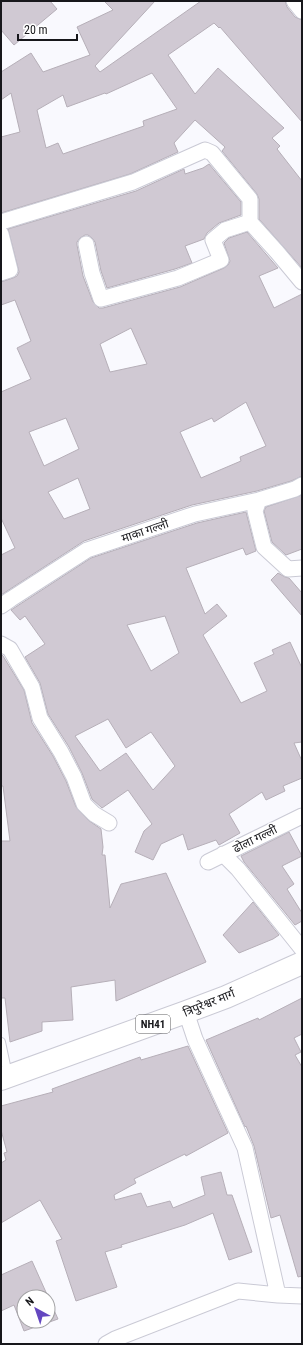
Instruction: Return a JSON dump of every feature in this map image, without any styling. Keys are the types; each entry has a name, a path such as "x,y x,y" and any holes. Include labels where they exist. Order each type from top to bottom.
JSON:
{"highway":[{"name":"त्रिपुरेश्वर मार्ग","path":"4,1077 186,1012 302,963"}],"street":[{"path":"294,1 302,11"},
{"path":"1,222 133,182 205,150 212,152 250,199 250,222 302,282"},
{"path":"86,244 92,273 101,299 178,278 221,260 213,240 226,230 250,222"},
{"path":"1,234 10,270 1,273"},
{"name":"माका गल्ली","path":"1,606 87,550 195,514 259,500 295,489 302,485"},
{"path":"259,500 255,511 264,547 288,568 302,568"},
{"path":"1,644 10,649 32,687 40,718 61,752 74,777 84,804 94,814 110,823"},
{"name":"ढोला गल्ली","path":"208,862 302,816"},
{"path":"223,854 238,869 302,949"},
{"path":"186,1012 195,1039 245,1148 278,1295"},
{"path":"113,1342 238,1291 302,1296"}],"lane":[{"path":"1,1042 4,1077"}],"building":[{"path":"1,1 50,1 57,9 14,45 1,30"},
{"path":"104,1 155,1 95,66 100,72 201,1 285,1 287,7 295,17 302,20 302,122 220,27 219,28 214,23 168,55 195,94 218,68 284,128 272,138 280,146 277,149 302,181 302,268 259,219 259,199 257,194 222,151 225,147 195,120 174,143 178,152 130,174 1,213 1,137 20,132 11,93 1,100 1,72 31,53 43,72 90,55 77,27 113,10","holes":["152,73 177,109 143,121 144,126 63,154 58,143 46,148 37,110 63,95 67,107 105,93 106,94"]},
{"path":"209,164 241,202 241,215 219,223 207,233 204,239 185,246 192,263 107,288 101,271 95,242 88,235 85,235 77,242 83,276 93,302 99,308 103,308 180,287 224,268 230,261 224,243 229,238 247,232 278,268 259,276 274,308 302,294 302,476 291,481 257,491 192,505 84,541 1,595 1,555 15,548 1,518 1,392 31,379 17,348 31,341 15,300 1,305 1,282 17,276 19,272 8,229 136,191 184,169 185,174 203,168","holes":["131,328 147,364 110,372 100,344","246,402 266,446 240,457 241,461 201,478 180,432 212,418 214,422","66,418 79,449 44,466 29,432","78,478 90,509 64,519 48,492"]},
{"path":"302,495 302,549 286,555 272,542 264,511 266,507"},
{"path":"246,512 256,551 246,555 243,548 186,568 205,614 217,604 227,616 203,635 241,703 267,691 254,663 274,654 272,650 290,642 302,668 302,742 294,743 302,761 302,778 283,786 285,791 266,800 262,792 229,814 240,833 219,845 216,840 188,850 183,834 161,844 153,860 135,852 144,831 152,824 128,790 102,808 92,799 82,773 69,747 48,714 40,683 25,657 45,644 25,616 20,620 11,610 91,558 197,523","holes":["165,616 179,653 151,671 127,625","108,719 126,748 151,732 175,766 153,790 126,753 100,771 75,736"]},
{"path":"278,573 289,578 302,593 302,616 271,580"},
{"path":"1,654 24,690 32,723 53,756 66,781 76,807 88,820 101,829 103,847 102,855 105,855 110,908 121,884 166,873 206,962 116,1001 115,980 71,987 73,1020 42,1022 42,1031 10,1042 5,998 1,998 1,841 10,841 3,786 1,786"},
{"path":"289,832 302,856 282,866 294,884 287,889 302,913 302,921 295,925 244,862 241,856"},
{"path":"253,902 279,935 239,953 223,935"},
{"path":"302,998 302,1034 294,1038 301,1052 295,1055 302,1067 302,1276 298,1277 280,1215 271,1218 254,1146 206,1040 258,1018 259,1020"},
{"path":"188,1046 228,1133 186,1156 185,1154 134,1179 136,1183 114,1195 115,1200 141,1193 147,1207 170,1201 173,1208 205,1195 201,1177 221,1172 227,1195 232,1195 252,1252 229,1260 213,1213 185,1225 121,1245 122,1247 105,1252 117,1287 76,1301 56,1241 62,1239 40,1200 1,1223 1,1163 6,1160 4,1153 7,1152 1,1130 1,1106 53,1092 52,1089 140,1057 141,1060"},
{"path":"32,1261 45,1289 16,1289 16,1310 14,1305 1,1311 1,1275"}]}
